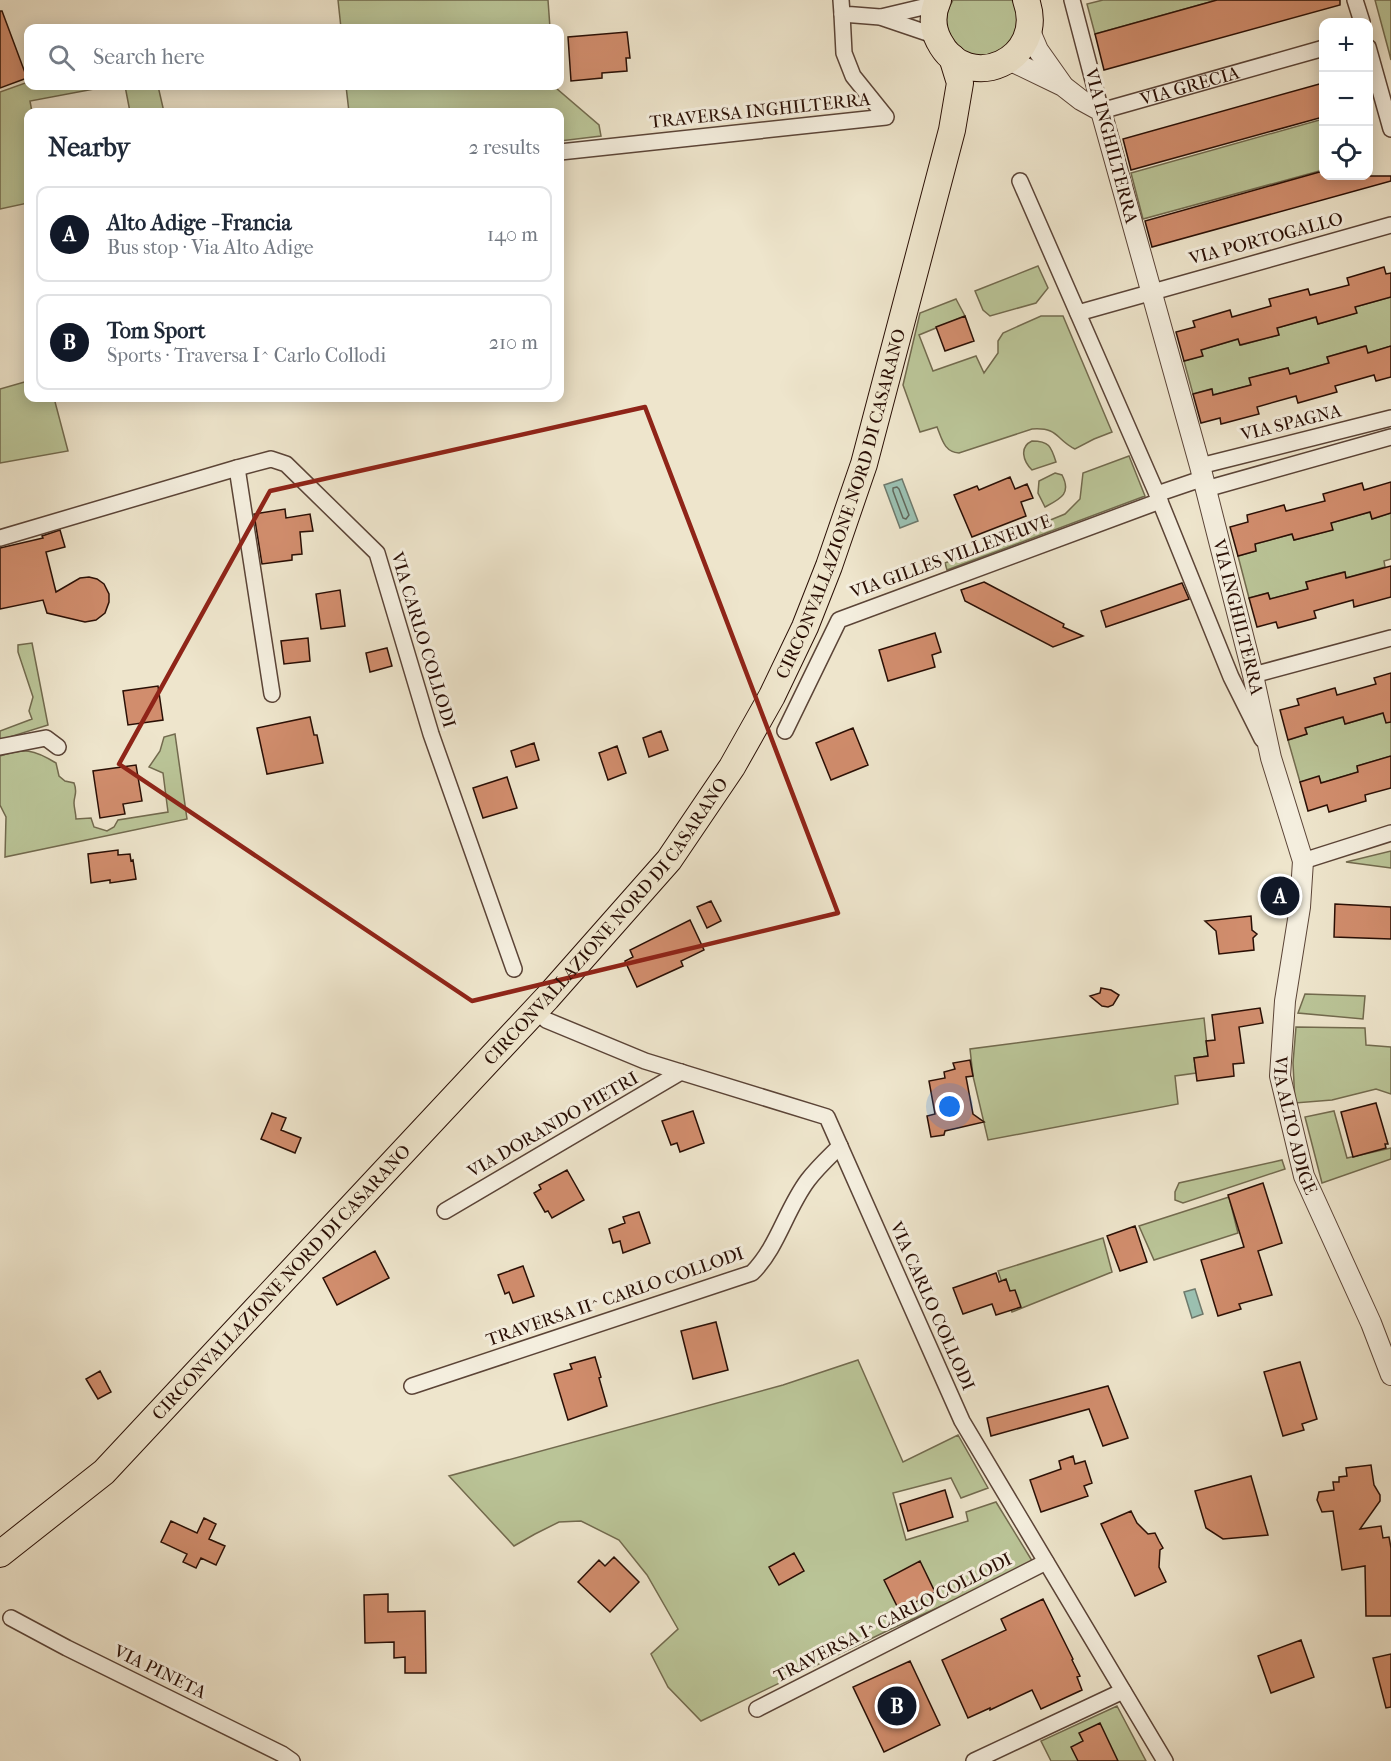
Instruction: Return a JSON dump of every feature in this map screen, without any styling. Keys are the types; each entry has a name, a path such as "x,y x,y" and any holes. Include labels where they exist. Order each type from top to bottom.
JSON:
{"main road":[{"path":"1026,0 1030,19 1029,29"},
{"path":"937,2 933,20 936,36 952,57 973,67 985,68 1003,63"},
{"name":"CIRCONVALLAZIONE NORD DI CASARANO","path":"952,130 977,84 1022,46 1029,29"},
{"name":"CIRCONVALLAZIONE NORD DI CASARANO","path":"0,1554 104,1472 547,998 669,860 732,767 772,696 805,627 829,566 864,464 952,130 960,83 952,57"}],"street":[{"name":"VIA INGHILTERRA","path":"1072,0 1203,477 1253,675 1271,758 1303,861"},
{"path":"1355,0 1361,18"},
{"path":"880,17 937,2"},
{"path":"841,7 880,17 936,36"},
{"name":"TRAVERSA INGHILTERRA","path":"564,152 885,117 853,76 844,53 841,7"},
{"path":"1029,29 1038,50 1063,86"},
{"name":"VIA GRECIA","path":"1101,111 1319,49"},
{"path":"1003,63 1063,86 1101,111"},
{"path":"1373,65 1391,129"},
{"name":"VIA INGHILTERRA","path":"1020,181 1159,498 1232,677 1271,758"},
{"name":"VIA PORTOGALLO","path":"1151,291 1391,225"},
{"path":"1078,313 1151,291"},
{"name":"VIA SPAGNA","path":"1203,477 1391,418"},
{"path":"1159,498 1203,477 1391,437"},
{"name":"VIA CARLO COLLODI","path":"0,538 271,459 286,464 377,553 431,734 514,969"},
{"path":"237,468 272,694"},
{"name":"VIA GILLES VILLENEUVE","path":"785,731 839,620 1159,498"},
{"path":"1253,675 1391,638"},
{"path":"0,747 46,738 58,747"},
{"path":"1303,861 1391,832"},
{"name":"VIA ALTO ADIGE","path":"1303,861 1300,907 1285,1001 1280,1076 1304,1176 1371,1323 1391,1375"},
{"name":"VIA CARLO COLLODI","path":"546,1020 645,1061 827,1117 962,1421 1165,1761"},
{"name":"VIA DORANDO PIETRI","path":"445,1211 681,1072"},
{"name":"TRAVERSA II^ CARLO COLLODI","path":"412,1386 752,1273 770,1250 807,1181 840,1146"},
{"name":"TRAVERSA I^ CARLO COLLODI","path":"757,1708 1046,1562"},
{"name":"VIA PINETA","path":"11,1618 292,1761"},
{"path":"974,1761 1123,1692"}],"highlighted area":[{"path":"645,407 838,913 472,1001 119,764 270,491"}],"shaded area":[{"path":"338,0 548,0 550,24 341,24"},
{"path":"953,0 1012,0 1018,17 1018,27 1006,47 984,56 972,55 962,50 950,34 947,25 948,10"},
{"path":"1103,0 1217,0 1095,34 1087,4"},
{"path":"1375,0 1391,0 1391,60 1389,52"},
{"path":"24,83 24,90 89,90 30,101 31,108 24,108 24,204 0,209 0,92"},
{"path":"126,90 159,90 163,108 129,108"},
{"path":"346,90 558,90 599,125 601,136 564,141 564,108 349,108"},
{"path":"1319,120 1319,171 1143,219 1131,173"},
{"path":"1038,266 1048,288 1036,303 990,316 983,310 975,291"},
{"path":"1391,297 1391,346 1368,353 1365,346 1327,357 1329,363 1290,374 1288,368 1250,378 1251,385 1213,395 1211,389 1193,394 1184,361 1202,356 1201,350 1238,339 1241,345 1279,335 1277,328 1316,317 1318,324 1356,313 1355,307"},
{"path":"956,299 965,316 919,335 933,371 976,356 984,373 998,353 998,341 1003,333 1041,316 1063,316 1112,432 1075,449 1052,432 1032,429 959,453 947,447 937,427 920,432 903,385 920,313"},
{"path":"24,382 24,402 55,402 68,451 0,463 0,389"},
{"path":"1032,441 1046,443 1053,452 1056,462 1032,470 1026,463 1024,450"},
{"path":"1129,456 1145,496 947,570 945,563 1065,514 1080,499 1083,473"},
{"path":"1055,473 1062,475 1065,491 1060,498 1045,507 1038,493 1039,481"},
{"path":"1370,512 1372,519 1391,513 1391,559 1384,561 1385,567 1346,578 1344,572 1306,582 1308,589 1270,599 1268,593 1249,598 1238,556 1256,551 1255,544 1292,534 1294,540 1332,530 1331,523"},
{"path":"32,643 48,725 0,740 0,731 32,719 29,711 33,697 18,652 18,645"},
{"path":"1391,704 1391,756 1357,766 1358,772 1321,783 1319,777 1300,782 1288,740 1307,734 1305,728 1343,717 1345,724 1383,713"},
{"path":"175,734 187,819 5,857 6,817 0,805 0,756 29,751 56,763 59,776 65,781 74,783 76,819 91,818 94,827 107,831 114,827 118,820 168,812 163,773 149,767 160,751 164,737"},
{"path":"1391,851 1391,868 1346,862"},
{"path":"1305,994 1365,996 1363,1019 1298,1013"},
{"path":"1204,1018 1208,1056 1194,1058 1196,1073 1175,1076 1178,1104 988,1140 973,1076 970,1049"},
{"path":"1296,1027 1365,1028 1366,1045 1391,1047 1391,1094 1376,1089 1332,1100 1295,1103 1293,1063"},
{"path":"1334,1111 1347,1158 1391,1148 1391,1159 1322,1183 1305,1117"},
{"path":"1282,1160 1285,1169 1183,1203 1175,1200 1175,1192 1179,1183"},
{"path":"1229,1197 1238,1233 1154,1260 1139,1226"},
{"path":"1103,1238 1112,1272 1012,1312 998,1271"},
{"path":"858,1360 903,1462 958,1435 988,1488 961,1498 951,1478 893,1493 906,1540 968,1521 966,1512 996,1502 1034,1564 891,1629 701,1721 668,1687 651,1654 678,1629 647,1575 619,1540 581,1521 559,1522 514,1546 449,1476 783,1385"},
{"path":"1117,1706 1146,1761 1051,1761 1041,1741"}],"water":[{"path":"902,479 918,521 900,528 884,485"},
{"path":"1195,1289 1203,1314 1192,1318 1184,1292"}],"building":[{"path":"1217,0 1340,0 1340,5 1104,70 1095,34"},
{"path":"0,11 2,11 24,70 24,79 0,88"},
{"path":"627,32 630,58 626,58 627,71 602,73 602,78 571,81 568,37"},
{"path":"1319,84 1319,118 1131,170 1123,139"},
{"path":"1319,172 1319,180 1373,180 1373,176 1391,176 1391,181 1152,247 1145,221"},
{"path":"1384,267 1386,274 1391,273 1391,297 1355,307 1357,313 1318,324 1316,317 1277,328 1279,335 1240,345 1238,339 1201,350 1203,356 1184,361 1176,332 1195,327 1193,321 1230,310 1232,317 1271,306 1269,299 1308,289 1310,295 1349,285 1347,278"},
{"path":"965,316 974,341 945,351 936,327"},
{"path":"1366,346 1368,353 1391,346 1391,377 1376,381 1374,375 1335,386 1337,392 1298,403 1296,396 1257,407 1259,414 1221,424 1220,418 1201,423 1193,394 1212,389 1213,395 1251,385 1249,378 1288,368 1290,374 1329,363 1327,357"},
{"path":"1010,477 1015,489 1027,484 1033,498 1021,502 1026,516 972,537 954,495 977,486 979,490"},
{"path":"1391,482 1391,513 1372,519 1370,512 1331,523 1333,530 1294,540 1292,534 1255,544 1256,551 1238,556 1230,527 1248,522 1247,515 1284,505 1286,511 1325,501 1323,494 1362,483 1364,490"},
{"path":"285,509 286,518 310,514 313,531 300,532 302,554 292,555 292,560 262,564 254,514"},
{"path":"60,530 65,547 46,552 56,592 80,578 97,579 104,584 109,594 105,613 96,620 85,622 47,613 43,600 0,609 0,548 43,538 42,536"},
{"path":"1391,566 1391,597 1354,607 1353,600 1314,611 1316,618 1278,628 1276,622 1257,627 1249,598 1268,593 1270,599 1308,589 1306,582 1345,572 1346,578"},
{"path":"984,582 1083,636 1053,647 965,601 961,590"},
{"path":"1182,583 1189,599 1106,627 1101,611"},
{"path":"340,590 345,626 321,629 316,594"},
{"path":"935,633 941,652 932,655 935,667 888,681 879,650"},
{"path":"308,638 310,661 284,664 281,641"},
{"path":"387,648 392,666 370,672 366,653"},
{"path":"1391,673 1391,722 1386,723 1383,713 1345,724 1343,717 1305,728 1307,734 1288,740 1280,710 1299,705 1297,699 1335,688 1337,695 1376,684 1374,678"},
{"path":"158,686 163,720 128,725 123,691"},
{"path":"310,717 314,735 317,735 323,763 267,774 257,728"},
{"path":"853,728 868,765 831,780 816,743"},
{"path":"661,731 668,750 649,757 643,738"},
{"path":"534,743 539,760 516,767 511,751"},
{"path":"617,746 626,773 608,780 599,753"},
{"path":"1391,756 1391,788 1365,795 1366,801 1329,812 1327,805 1308,811 1300,782 1319,776 1321,783 1358,772 1357,766"},
{"path":"136,765 142,801 123,804 125,814 100,818 93,771"},
{"path":"507,777 517,808 483,818 473,788"},
{"path":"118,850 118,855 130,854 136,879 91,883 88,854"},
{"path":"711,901 721,921 707,928 697,907"},
{"path":"1335,904 1391,907 1391,939 1334,937"},
{"path":"1251,916 1252,930 1257,934 1253,938 1254,950 1219,954 1216,931 1205,921"},
{"path":"690,920 704,950 681,961 683,966 637,987 625,961 633,957 630,950"},
{"path":"1101,988 1119,995 1113,1005 1102,1006 1090,996 1100,993"},
{"path":"1260,1008 1263,1023 1239,1027 1244,1063 1233,1064 1234,1076 1197,1081 1194,1058 1208,1056 1206,1041 1215,1040 1212,1015"},
{"path":"970,1060 973,1076 966,1077 973,1114 984,1122 945,1131 944,1135 931,1137 927,1116 935,1114 929,1081 945,1078 944,1072 955,1069 953,1063"},
{"path":"1376,1103 1388,1144 1385,1144 1386,1148 1353,1157 1341,1112"},
{"path":"693,1111 704,1143 680,1152 677,1143 671,1145 662,1121"},
{"path":"272,1113 286,1118 281,1130 301,1138 295,1153 261,1139"},
{"path":"567,1170 584,1200 552,1218 548,1211 545,1212 534,1193 541,1189 539,1185"},
{"path":"1263,1183 1282,1243 1258,1251 1272,1295 1239,1304 1241,1309 1218,1316 1201,1260 1244,1247 1228,1195"},
{"path":"639,1212 650,1243 623,1253 620,1241 613,1243 609,1229 625,1223 623,1217"},
{"path":"1135,1226 1147,1262 1120,1271 1107,1236"},
{"path":"375,1251 389,1278 337,1305 323,1278"},
{"path":"523,1266 534,1296 513,1303 509,1292 505,1294 498,1275"},
{"path":"996,1273 999,1282 1006,1279 1010,1291 1015,1290 1021,1307 996,1315 992,1304 963,1314 953,1288"},
{"path":"716,1322 728,1370 693,1379 681,1331"},
{"path":"595,1357 607,1406 568,1420 554,1374 572,1369 570,1364"},
{"path":"1300,1362 1317,1419 1302,1424 1304,1430 1283,1436 1264,1372"},
{"path":"100,1371 111,1392 98,1399 86,1379"},
{"path":"1108,1386 1128,1438 1103,1446 1089,1409 991,1436 987,1418"},
{"path":"1073,1456 1075,1464 1085,1461 1092,1483 1084,1486 1088,1496 1041,1512 1030,1480 1061,1469 1059,1461"},
{"path":"1371,1465 1374,1485 1380,1495 1380,1501 1360,1529 1381,1526 1383,1538 1389,1537 1391,1616 1366,1616 1365,1566 1342,1570 1333,1511 1322,1512 1317,1500 1319,1492 1334,1490 1333,1482 1339,1482 1339,1477 1347,1476 1346,1468"},
{"path":"1251,1476 1268,1535 1223,1539 1206,1528 1195,1491"},
{"path":"945,1490 953,1517 908,1531 900,1504"},
{"path":"1131,1511 1137,1523 1148,1534 1155,1533 1163,1548 1160,1550 1159,1567 1166,1582 1135,1596 1101,1524"},
{"path":"204,1518 216,1524 209,1539 225,1546 216,1565 201,1558 196,1568 183,1562 187,1554 161,1542 171,1521 197,1533"},
{"path":"794,1553 804,1571 779,1585 769,1567"},
{"path":"614,1557 639,1582 610,1612 578,1582 599,1560 605,1566"},
{"path":"920,1561 935,1592 912,1604 911,1602 898,1608 884,1580"},
{"path":"388,1594 388,1612 425,1611 426,1673 405,1673 405,1657 394,1658 394,1642 365,1643 364,1595"},
{"path":"1043,1599 1073,1659 1080,1676 1077,1677 1082,1690 1041,1709 1032,1690 968,1718 942,1660 1006,1630 1001,1619"},
{"path":"1301,1640 1314,1677 1271,1693 1258,1656"},
{"path":"1391,1654 1391,1707 1386,1708 1373,1658"},
{"path":"910,1661 940,1725 884,1752 853,1687"},
{"path":"1100,1723 1118,1761 1078,1761 1071,1747 1083,1741 1079,1733"}],"place":[{"name":"Alto Adige - Francia","path":"1280,896"},
{"name":"Tom Sport","path":"897,1706"}]}
